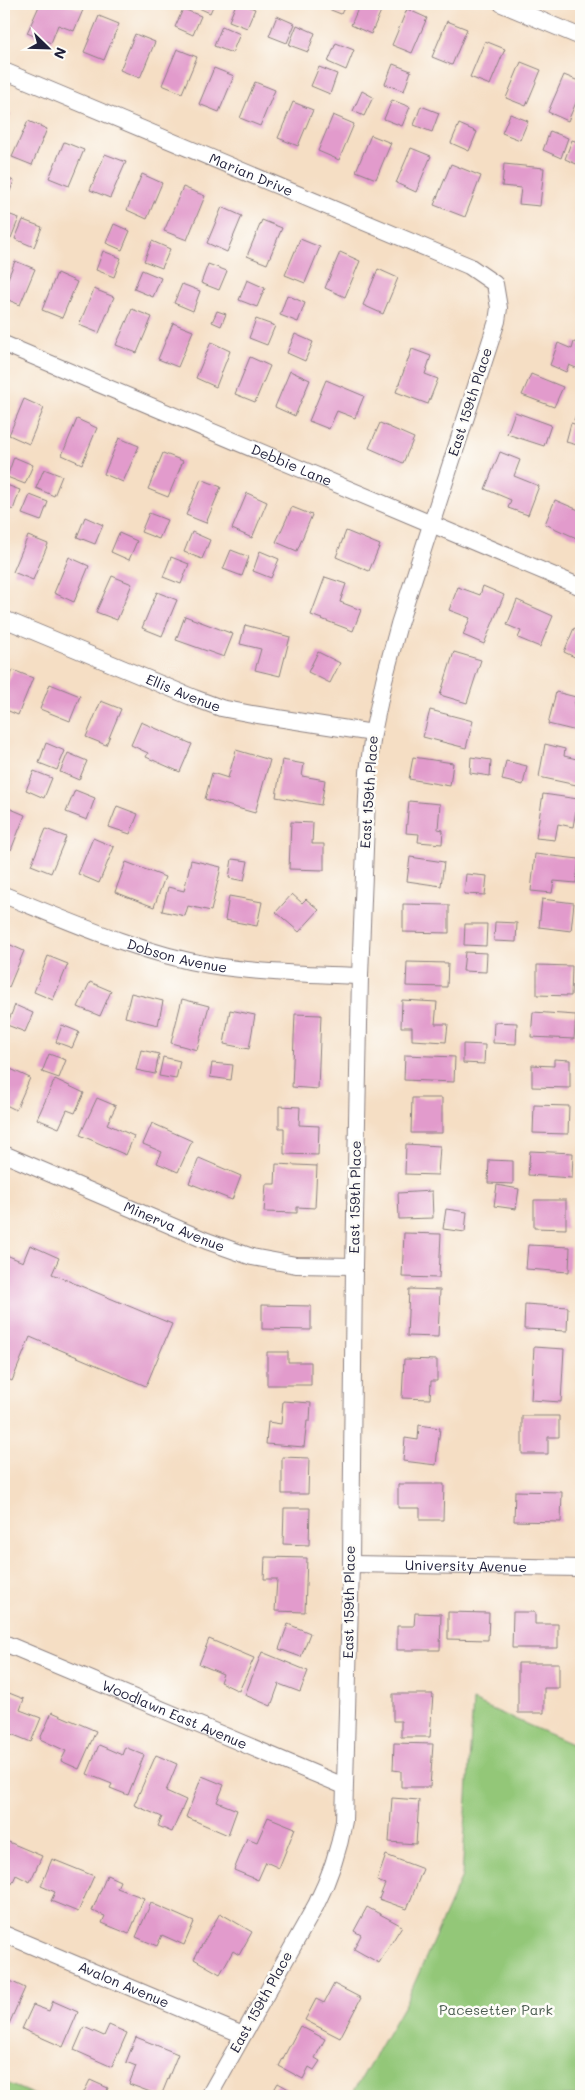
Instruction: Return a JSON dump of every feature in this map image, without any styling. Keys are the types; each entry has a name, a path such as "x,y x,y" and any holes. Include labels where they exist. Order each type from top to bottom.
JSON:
{"street":[{"path":"502,4 581,37"},
{"name":"Marian Drive","path":"4,71 448,256 469,266 495,284"},
{"name":"East 159th Place","path":"209,2096 316,1905 330,1876 339,1849 344,1821 351,1564 354,1266 360,976 365,815 373,733 384,680 399,624 430,523 497,321 499,308 495,284"},
{"name":"Debbie Lane","path":"4,344 581,587"},
{"name":"Ellis Avenue","path":"4,619 221,708 373,733"},
{"name":"Dobson Avenue","path":"4,895 97,933 175,958 250,970 360,976"},
{"name":"Minerva Avenue","path":"4,1154 207,1241 252,1257 296,1265 354,1266"},
{"name":"University Avenue","path":"351,1564 581,1568"},
{"name":"Woodlawn East Avenue","path":"4,1643 344,1786"},
{"name":"Avalon Avenue","path":"4,1934 243,2035"}],"green space":[{"name":"Pacesetter Park","path":"473,1701 581,1748 581,2096 351,2096 407,2000 462,1876"},
{"path":"4,2082 37,2096 4,2096"}],"building":[{"path":"40,4 66,4 83,10 74,31 58,25 51,43 27,33"},
{"path":"192,4 214,4 210,13"},
{"path":"236,4 242,4 255,9 247,28 229,21"},
{"path":"316,4 346,4 341,14"},
{"path":"360,4 384,4 371,34 351,25"},
{"path":"183,9 201,16 193,35 175,27"},
{"path":"407,9 427,18 412,53 392,45"},
{"path":"99,16 119,24 104,60 84,52"},
{"path":"277,16 295,24 287,43 269,36"},
{"path":"447,21 467,29 452,65 432,57"},
{"path":"297,25 315,33 308,52 289,45"},
{"path":"222,26 240,34 232,53 214,46"},
{"path":"135,34 155,42 140,78 120,70"},
{"path":"485,41 505,49 490,85 470,77"},
{"path":"336,43 354,50 346,70 328,62"},
{"path":"177,49 197,57 182,93 162,85"},
{"path":"521,62 541,70 526,106 506,98"},
{"path":"393,64 411,71 404,91 385,84"},
{"path":"319,67 337,74 330,94 311,86"},
{"path":"214,68 234,76 219,112 199,104"},
{"path":"564,75 581,82 581,91 568,121 548,112"},
{"path":"255,82 275,90 260,126 240,118"},
{"path":"362,91 373,97 364,116 353,111"},
{"path":"392,100 410,107 402,126 384,119"},
{"path":"293,102 313,110 298,146 278,138"},
{"path":"421,106 439,113 432,132 414,125"},
{"path":"4,111 11,114 4,130"},
{"path":"510,114 528,121 520,140 502,133"},
{"path":"333,115 354,124 339,160 318,151"},
{"path":"28,121 47,129 32,165 12,157"},
{"path":"459,124 477,132 469,151 451,143"},
{"path":"550,131 568,138 561,158 543,150"},
{"path":"371,135 391,143 376,179 356,171"},
{"path":"572,140 581,143 581,166 565,159"},
{"path":"64,142 84,150 69,186 49,178"},
{"path":"411,148 431,156 416,192 396,183"},
{"path":"105,154 126,162 110,198 90,190"},
{"path":"451,164 481,176 465,217 434,205"},
{"path":"504,164 544,168 540,206 519,204 521,188 502,186"},
{"path":"142,174 162,183 147,219 127,210"},
{"path":"4,177 14,181 6,201 4,199"},
{"path":"183,187 205,196 187,240 164,231"},
{"path":"222,207 242,216 227,252 207,243"},
{"path":"5,213 19,218 11,238 4,235"},
{"path":"23,220 42,227 34,247 15,239"},
{"path":"262,220 282,228 267,264 247,256"},
{"path":"114,224 130,231 122,250 106,243"},
{"path":"300,239 320,247 305,283 285,275"},
{"path":"152,241 170,249 162,268 144,261"},
{"path":"103,251 121,258 114,277 96,270"},
{"path":"340,252 360,261 345,297 325,288"},
{"path":"15,261 35,269 20,305 4,298 4,288"},
{"path":"208,264 227,271 219,290 201,283"},
{"path":"378,269 398,278 383,314 363,305"},
{"path":"142,270 161,278 153,297 134,289"},
{"path":"57,273 77,282 62,318 42,310"},
{"path":"247,280 265,288 257,307 239,300"},
{"path":"182,284 200,291 193,311 174,303"},
{"path":"94,289 114,297 99,333 79,325"},
{"path":"287,295 305,303 298,322 280,315"},
{"path":"132,309 152,317 137,353 116,345"},
{"path":"217,311 226,314 221,326 212,322"},
{"path":"256,319 275,326 267,345 249,338"},
{"path":"173,323 193,331 178,367 158,359"},
{"path":"295,334 313,342 305,361 287,353"},
{"path":"211,342 230,351 216,387 196,378"},
{"path":"574,342 581,344 581,370 569,365 566,372 550,365 558,343 572,349"},
{"path":"412,349 431,356 425,374 438,379 428,404 396,392"},
{"path":"250,357 270,366 255,402 235,394"},
{"path":"290,371 310,380 295,416 275,407"},
{"path":"531,374 563,387 554,407 522,395"},
{"path":"326,380 364,396 355,418 337,411 329,429 309,421"},
{"path":"24,399 44,408 29,444 9,435"},
{"path":"581,401 581,422 574,420"},
{"path":"515,412 551,425 544,446 507,434"},
{"path":"77,419 97,428 82,464 62,455"},
{"path":"380,423 414,438 403,463 369,448"},
{"path":"571,423 581,426 581,446 566,442"},
{"path":"119,438 139,446 123,482 104,474"},
{"path":"500,452 520,460 514,476 539,486 528,515 508,508 511,500 485,489"},
{"path":"163,453 183,461 168,497 148,489"},
{"path":"14,457 33,465 25,484 7,477"},
{"path":"44,469 62,476 54,496 36,488"},
{"path":"201,479 221,487 206,523 186,515"},
{"path":"4,484 20,490 13,510 4,506"},
{"path":"247,493 267,502 252,538 232,529"},
{"path":"30,495 48,502 41,521 22,514"},
{"path":"555,500 581,511 581,540 545,524"},
{"path":"292,507 312,515 297,551 276,542"},
{"path":"149,513 167,520 159,539 141,532"},
{"path":"85,517 103,525 95,544 77,537"},
{"path":"346,531 380,545 369,571 336,557"},
{"path":"192,532 210,540 202,559 184,552"},
{"path":"119,533 137,541 129,560 111,552"},
{"path":"28,536 48,544 33,580 13,572"},
{"path":"231,550 249,557 242,576 223,569"},
{"path":"260,551 279,559 271,578 253,571"},
{"path":"69,557 89,566 74,602 54,593"},
{"path":"171,557 189,564 181,584 163,577"},
{"path":"112,576 132,584 117,620 96,612"},
{"path":"325,577 346,584 340,602 361,610 353,631 311,615"},
{"path":"483,586 504,595 484,644 463,635 470,618 449,610 458,587 480,595"},
{"path":"157,592 177,600 162,636 142,628"},
{"path":"517,600 553,616 540,647 518,638 521,631 507,625"},
{"path":"185,616 233,634 224,657 176,640"},
{"path":"245,625 290,637 280,676 255,670 261,649 240,644"},
{"path":"574,628 581,631 581,660 564,652"},
{"path":"318,652 340,663 330,683 308,672"},
{"path":"454,652 481,660 467,703 440,695"},
{"path":"13,670 33,678 18,715 4,709 4,691"},
{"path":"50,684 80,696 70,721 40,709"},
{"path":"556,692 576,697 574,706 581,708 581,732 548,724"},
{"path":"101,701 121,709 106,745 86,737"},
{"path":"430,710 473,721 466,748 423,737"},
{"path":"141,722 192,744 180,772 146,757 148,753 131,745"},
{"path":"46,743 65,751 57,770 39,763"},
{"path":"545,744 565,749 564,756 581,760 581,786 539,777"},
{"path":"236,750 270,760 255,813 205,799 212,773 228,778"},
{"path":"68,753 87,761 79,780 60,772"},
{"path":"413,757 453,763 450,786 409,779"},
{"path":"471,757 491,760 490,776 470,773"},
{"path":"282,760 304,764 302,776 325,780 321,805 276,797"},
{"path":"506,761 527,766 523,785 502,780"},
{"path":"34,771 52,778 44,798 26,790"},
{"path":"75,790 95,798 87,820 66,812"},
{"path":"543,794 578,799 573,827 558,824 555,840 536,838"},
{"path":"409,801 440,804 438,829 443,830 442,844 418,842 419,834 406,833"},
{"path":"4,806 25,815 11,850 4,847"},
{"path":"117,806 138,814 130,834 109,827"},
{"path":"291,822 313,823 312,844 324,844 324,870 289,869"},
{"path":"46,829 66,837 51,873 31,865"},
{"path":"93,838 114,847 99,883 78,874"},
{"path":"535,854 579,859 576,883 554,881 552,893 531,891"},
{"path":"410,857 444,862 441,886 407,881"},
{"path":"232,859 248,861 244,881 229,878"},
{"path":"191,860 221,867 211,911 188,906 185,916 162,911 168,887 184,891"},
{"path":"126,862 165,877 154,907 115,892"},
{"path":"466,874 487,876 485,895 464,894"},
{"path":"292,894 302,903 306,899 319,910 299,932 276,912"},
{"path":"229,896 262,902 257,926 225,920"},
{"path":"542,899 574,903 571,931 539,927"},
{"path":"403,904 449,905 449,933 403,932"},
{"path":"495,922 517,923 516,942 494,941"},
{"path":"465,924 487,924 486,946 464,945"},
{"path":"4,942 24,951 9,987 4,985"},
{"path":"465,952 487,953 486,972 463,971"},
{"path":"48,956 68,964 53,1000 34,992"},
{"path":"407,962 448,963 447,987 406,986"},
{"path":"537,965 572,966 571,996 537,995"},
{"path":"90,982 111,991 100,1016 78,1007"},
{"path":"131,993 163,1001 158,1025 125,1017"},
{"path":"182,999 209,1006 197,1050 171,1043"},
{"path":"402,1000 437,1002 435,1024 448,1024 446,1042 412,1040 412,1027 401,1027"},
{"path":"15,1005 33,1013 25,1032 7,1025"},
{"path":"230,1010 255,1015 249,1049 224,1044"},
{"path":"533,1012 576,1015 574,1039 531,1037"},
{"path":"295,1014 321,1015 318,1089 292,1087"},
{"path":"494,1022 517,1023 516,1044 493,1043"},
{"path":"62,1025 79,1032 72,1048 56,1042"},
{"path":"463,1044 485,1045 484,1064 463,1063"},
{"path":"141,1050 159,1054 155,1074 136,1070"},
{"path":"49,1054 66,1060 59,1078 42,1072"},
{"path":"405,1055 455,1057 454,1082 404,1080"},
{"path":"163,1057 180,1061 176,1079 159,1076"},
{"path":"554,1059 570,1060 570,1088 532,1087 532,1065 554,1066"},
{"path":"212,1063 233,1065 231,1080 210,1077"},
{"path":"4,1066 30,1078 16,1110 4,1104"},
{"path":"55,1079 84,1093 75,1113 67,1110 59,1128 37,1119"},
{"path":"97,1098 116,1106 107,1124 134,1136 126,1155 80,1135"},
{"path":"412,1098 442,1098 442,1133 411,1133"},
{"path":"534,1105 569,1106 568,1134 533,1133"},
{"path":"279,1106 300,1107 299,1125 319,1126 318,1155 284,1154 284,1128 279,1128"},
{"path":"152,1123 192,1141 178,1172 157,1163 162,1152 143,1144"},
{"path":"406,1144 440,1146 438,1175 405,1174"},
{"path":"530,1151 573,1153 572,1178 528,1175"},
{"path":"199,1158 241,1176 232,1200 189,1183"},
{"path":"489,1160 513,1161 513,1184 488,1183"},
{"path":"276,1164 317,1166 315,1208 297,1207 297,1213 264,1212 266,1184 275,1184"},
{"path":"497,1185 519,1189 516,1209 494,1206"},
{"path":"432,1191 433,1218 399,1219 398,1193"},
{"path":"534,1200 566,1200 566,1229 534,1228"},
{"path":"446,1209 467,1212 465,1232 443,1229"},
{"path":"404,1233 441,1234 439,1278 402,1277"},
{"path":"30,1245 59,1258 52,1274 172,1324 146,1386 30,1337 12,1381 4,1377 4,1254 23,1262"},
{"path":"528,1245 570,1247 569,1272 526,1269"},
{"path":"409,1289 440,1290 438,1337 407,1336"},
{"path":"525,1304 568,1307 567,1331 524,1329"},
{"path":"262,1305 311,1306 311,1330 262,1329"},
{"path":"534,1347 564,1349 561,1402 531,1400"},
{"path":"267,1352 288,1352 288,1362 311,1362 311,1385 267,1385"},
{"path":"404,1359 437,1360 437,1381 431,1381 430,1399 402,1398"},
{"path":"283,1401 311,1403 310,1421 307,1421 304,1447 266,1444 268,1422 281,1424"},
{"path":"522,1416 559,1416 559,1437 548,1437 548,1454 522,1454"},
{"path":"419,1425 440,1428 436,1465 403,1461 405,1438 418,1440"},
{"path":"282,1457 309,1458 308,1494 282,1494"},
{"path":"398,1484 444,1484 443,1520 420,1520 420,1508 398,1508"},
{"path":"515,1491 562,1492 561,1522 514,1521"},
{"path":"284,1508 310,1508 309,1545 283,1544"},
{"path":"265,1557 307,1558 305,1612 275,1611 277,1579 264,1579"},
{"path":"448,1612 489,1613 488,1640 448,1639"},
{"path":"513,1612 535,1612 535,1624 558,1624 558,1648 512,1648"},
{"path":"415,1613 441,1614 440,1650 397,1650 397,1626 414,1626"},
{"path":"288,1624 310,1633 301,1657 279,1649"},
{"path":"209,1639 254,1658 239,1691 220,1682 223,1674 199,1664"},
{"path":"262,1652 308,1671 300,1692 279,1684 271,1706 245,1695"},
{"path":"518,1663 559,1663 559,1688 544,1688 544,1713 518,1713"},
{"path":"4,1691 24,1699 20,1710 41,1718 31,1742 4,1731"},
{"path":"393,1694 433,1694 430,1737 401,1737 401,1721 393,1721"},
{"path":"52,1712 96,1731 79,1769 61,1761 66,1751 40,1739"},
{"path":"394,1743 433,1744 430,1787 401,1787 401,1771 393,1770"},
{"path":"99,1745 122,1755 125,1747 144,1755 128,1795 110,1788 112,1784 87,1774"},
{"path":"156,1755 177,1764 166,1791 186,1800 172,1832 158,1826 162,1817 134,1805"},
{"path":"202,1776 224,1785 217,1802 237,1810 228,1835 186,1817"},
{"path":"392,1798 419,1800 416,1844 389,1842"},
{"path":"268,1817 295,1828 279,1868 266,1862 258,1880 234,1870 247,1838 257,1842"},
{"path":"4,1840 42,1856 30,1882 16,1875 12,1884 4,1880"},
{"path":"386,1855 423,1869 407,1909 379,1899 385,1884 377,1881"},
{"path":"52,1859 94,1876 78,1912 51,1901 55,1892 41,1886"},
{"path":"107,1875 120,1881 117,1888 144,1898 129,1934 102,1923 105,1916 92,1911"},
{"path":"151,1903 194,1922 184,1945 162,1935 157,1946 136,1937"},
{"path":"367,1907 402,1926 379,1963 354,1949 361,1935 354,1931"},
{"path":"220,1913 252,1932 239,1955 233,1951 220,1974 194,1959"},
{"path":"4,1978 25,1988 9,2024 4,2022"},
{"path":"334,1984 361,1998 340,2038 305,2020 316,1999 324,2003"},
{"path":"53,2001 78,2012 63,2047 22,2029 33,2005 49,2011"},
{"path":"109,2025 127,2033 112,2067 74,2050 84,2027 104,2036"},
{"path":"300,2026 325,2039 315,2058 320,2061 314,2070 309,2067 303,2079 279,2066"},
{"path":"136,2037 178,2054 161,2096 129,2084 136,2066 126,2062"},
{"path":"90,2080 108,2088 105,2096 82,2096"},
{"path":"278,2083 301,2096 262,2096 265,2091 271,2095"}]}
